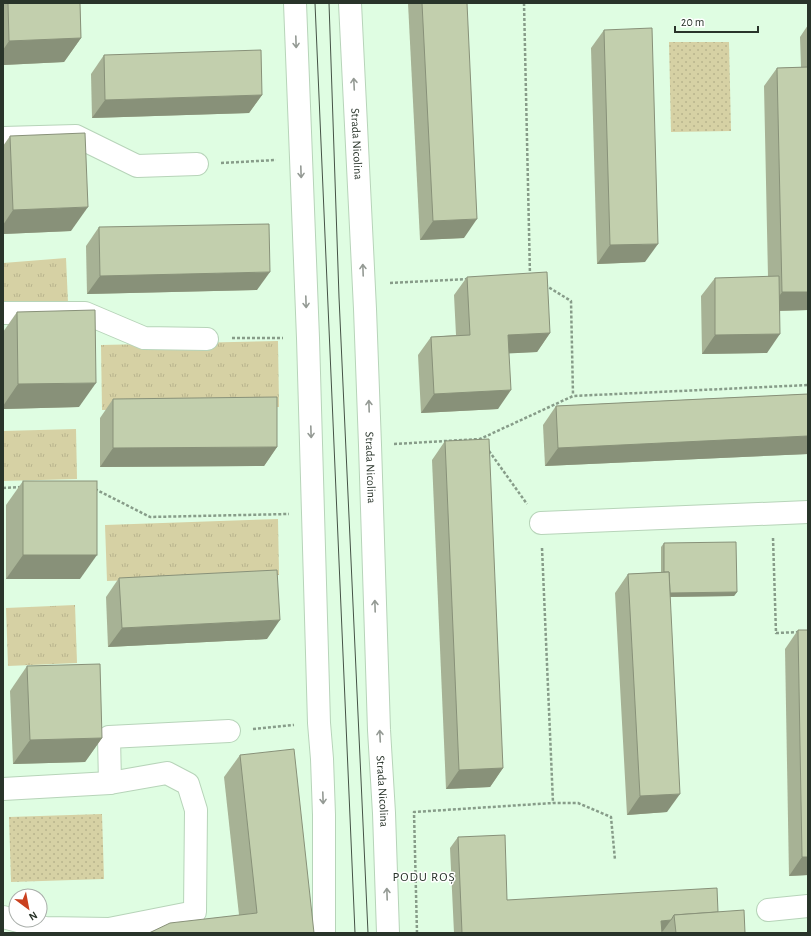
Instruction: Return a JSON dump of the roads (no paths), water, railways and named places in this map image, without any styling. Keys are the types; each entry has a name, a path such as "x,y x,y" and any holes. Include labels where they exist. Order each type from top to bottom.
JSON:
{"main road":[{"path":"295,3 308,338 319,723 324,815 324,933"},
{"name":"Strada Nicolina","path":"350,3 370,445 379,730 384,813 388,933"},
{"path":"3,138 76,136 137,166 197,164"},
{"path":"3,313 85,313 144,338 207,338"},
{"path":"541,523 808,512"},
{"path":"110,783 109,737 229,731"},
{"path":"3,789 110,783 167,773 188,784 196,810 194,912 109,929 45,928 3,917"},
{"path":"768,910 808,906"}],"tram line":[{"path":"315,3 355,933"},
{"path":"329,3 339,297 368,933"}],"district":[{"name":"PODU ROȘ","path":"424,876"}]}
